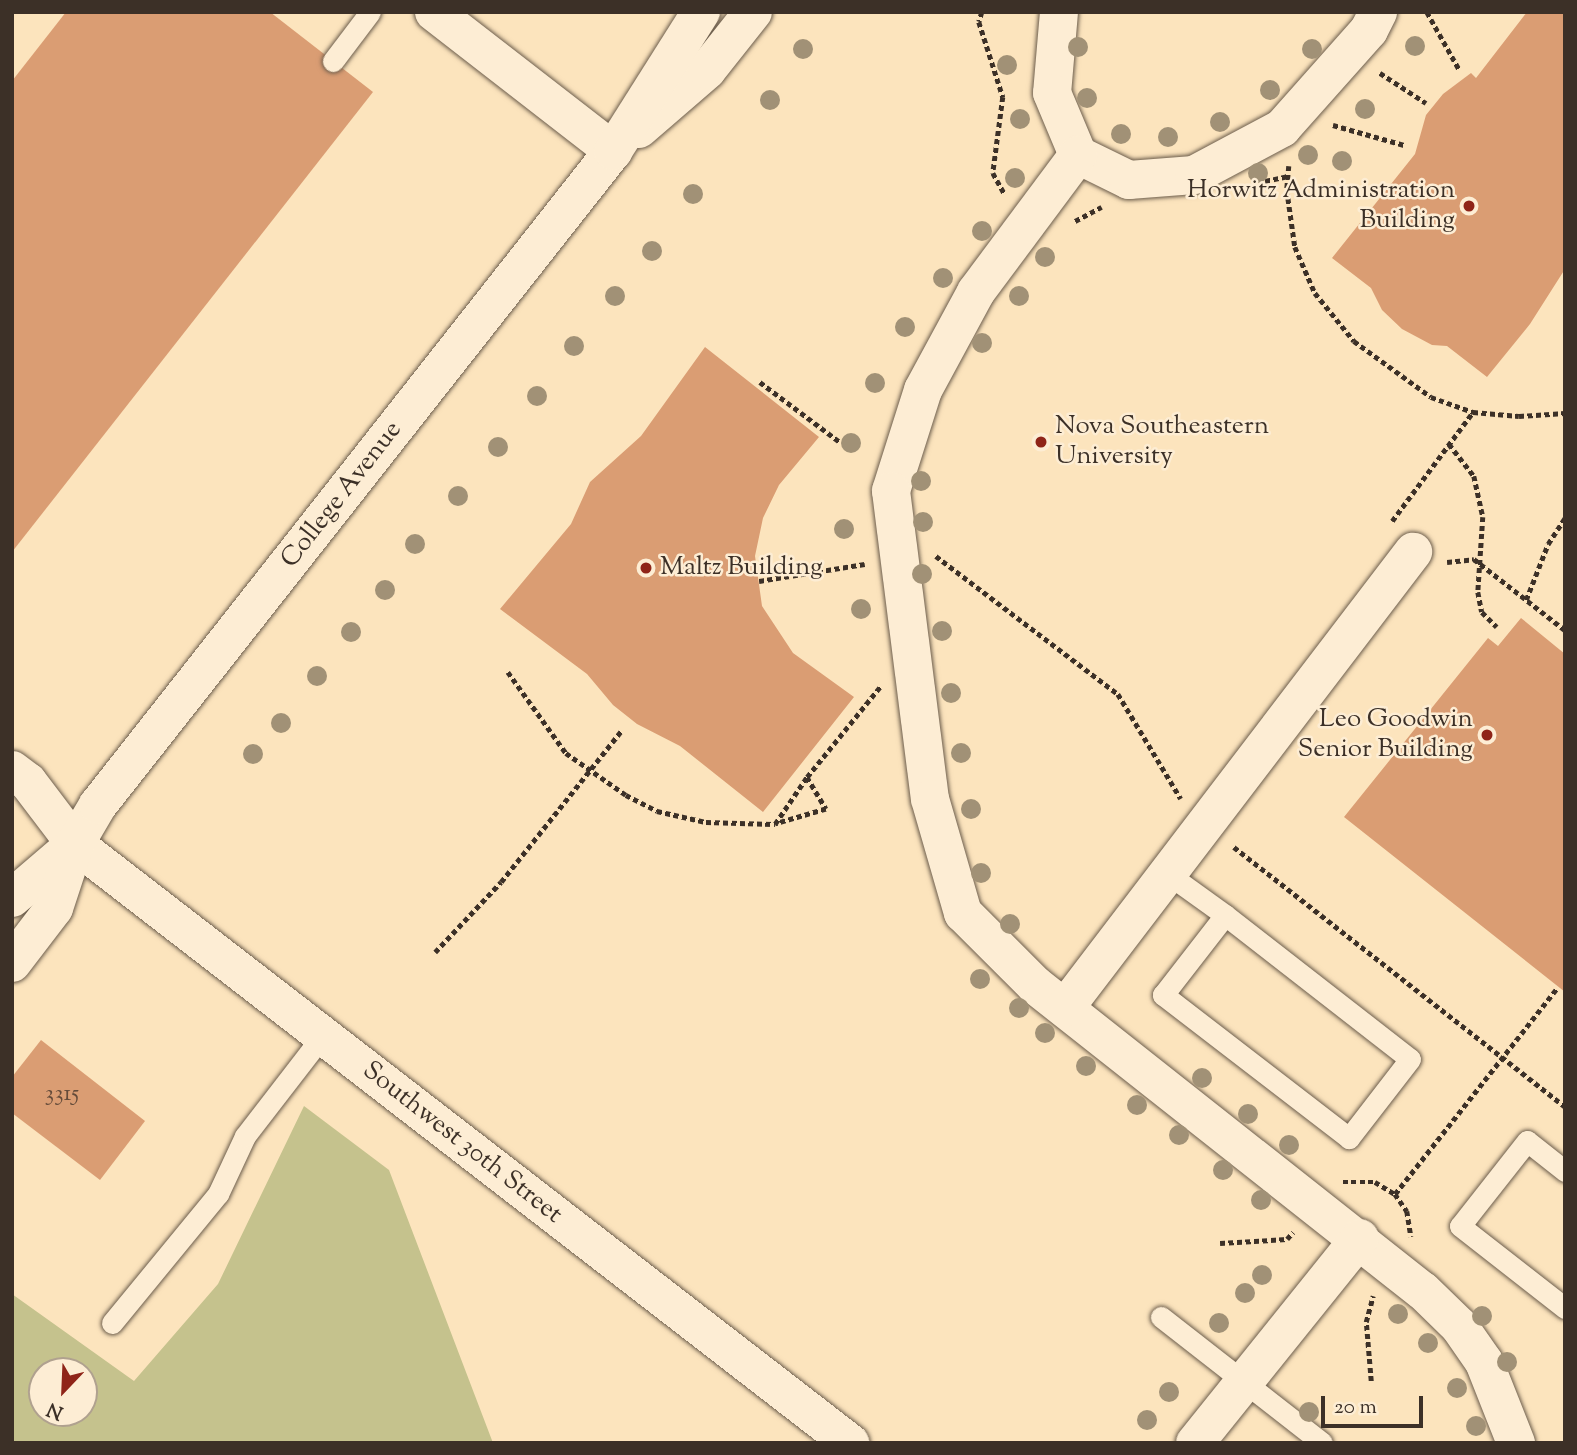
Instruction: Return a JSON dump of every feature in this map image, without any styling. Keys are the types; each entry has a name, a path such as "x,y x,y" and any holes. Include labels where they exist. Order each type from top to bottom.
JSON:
{"street":[{"path":"435,12 613,151"},
{"name":"College Avenue","path":"12,963 54,908 75,844 98,805 613,151 701,12"},
{"name":"College Avenue","path":"613,151 708,70 752,12"},
{"path":"1059,12 1052,93 1078,155 1129,180 1194,176 1282,128 1369,30 1378,12"},
{"path":"1078,155 976,292 923,390 891,491 930,799 963,913 1065,1008 1360,1238 1459,1326 1484,1362 1516,1443"},
{"path":"1065,1008 1413,552"},
{"path":"12,770 28,782 75,844"},
{"path":"12,806 75,844"},
{"name":"College Avenue","path":"12,898 75,844"},
{"name":"Southwest 30th Street","path":"75,844 850,1443"},
{"path":"1195,1443 1360,1238"}],"lane":[{"path":"333,61 370,12"},
{"path":"1168,874 1225,915 1410,1059 1349,1138 1163,995 1225,915"},
{"path":"112,1324 218,1194 245,1136 323,1035"},
{"path":"1565,1171 1527,1141 1460,1226 1565,1308"},
{"path":"1161,1317 1322,1443"}],"path":[{"path":"982,12 979,22 1003,97 993,173 1024,227"},
{"path":"1427,12 1459,69"},
{"path":"1373,69 1426,103"},
{"path":"1334,114 1325,123 1404,145"},
{"path":"1290,154 1288,176 1295,247 1315,293 1354,341 1431,397 1473,412 1518,416 1565,413"},
{"path":"1262,181 1288,176"},
{"path":"1066,227 1108,206"},
{"path":"760,382 839,442"},
{"path":"1473,412 1382,533 1429,563 1474,559 1565,630"},
{"path":"1449,444 1474,476 1483,517 1482,565 1478,592 1482,612 1497,627"},
{"path":"1526,600 1548,544 1565,518"},
{"path":"759,580 924,553 940,556 1118,694 1174,792 1206,825 1565,1107"},
{"path":"508,672 566,753 591,774 657,811 706,822 775,824 826,809 807,777"},
{"path":"775,824 807,777 883,683"},
{"path":"435,952 501,882 591,774 621,731"},
{"path":"1395,1194 1558,987"}],"shaded area":[{"path":"304,1106 389,1170 493,1443 12,1443 12,1294 134,1381 218,1284"}],"building":[{"path":"66,12 270,12 373,92 12,552 12,81"},
{"name":"Horwitz Administration Building","path":"1527,12 1565,12 1565,269 1530,324 1487,377 1447,346 1432,345 1402,329 1382,310 1371,288 1332,258 1415,154 1426,115 1443,94 1471,73 1476,78"},
{"name":"Maltz Building","path":"705,347 819,437 779,485 763,518 755,556 762,606 793,653 854,697 763,812 680,746 637,724 613,705 587,674 500,609 571,524 590,482 641,436"},
{"name":"Leo Goodwin Senior Building","path":"1521,618 1565,654 1565,992 1344,817 1488,638 1498,646"},
{"path":"41,1040 145,1121 100,1180 12,1113 12,1077"}],"place":[{"name":"Horwitz Administration Building","path":"1469,206"},
{"name":"Nova Southeastern University","path":"1041,442"},
{"name":"Maltz Building","path":"646,568"},
{"name":"Leo Goodwin Senior Building","path":"1487,735"}]}
